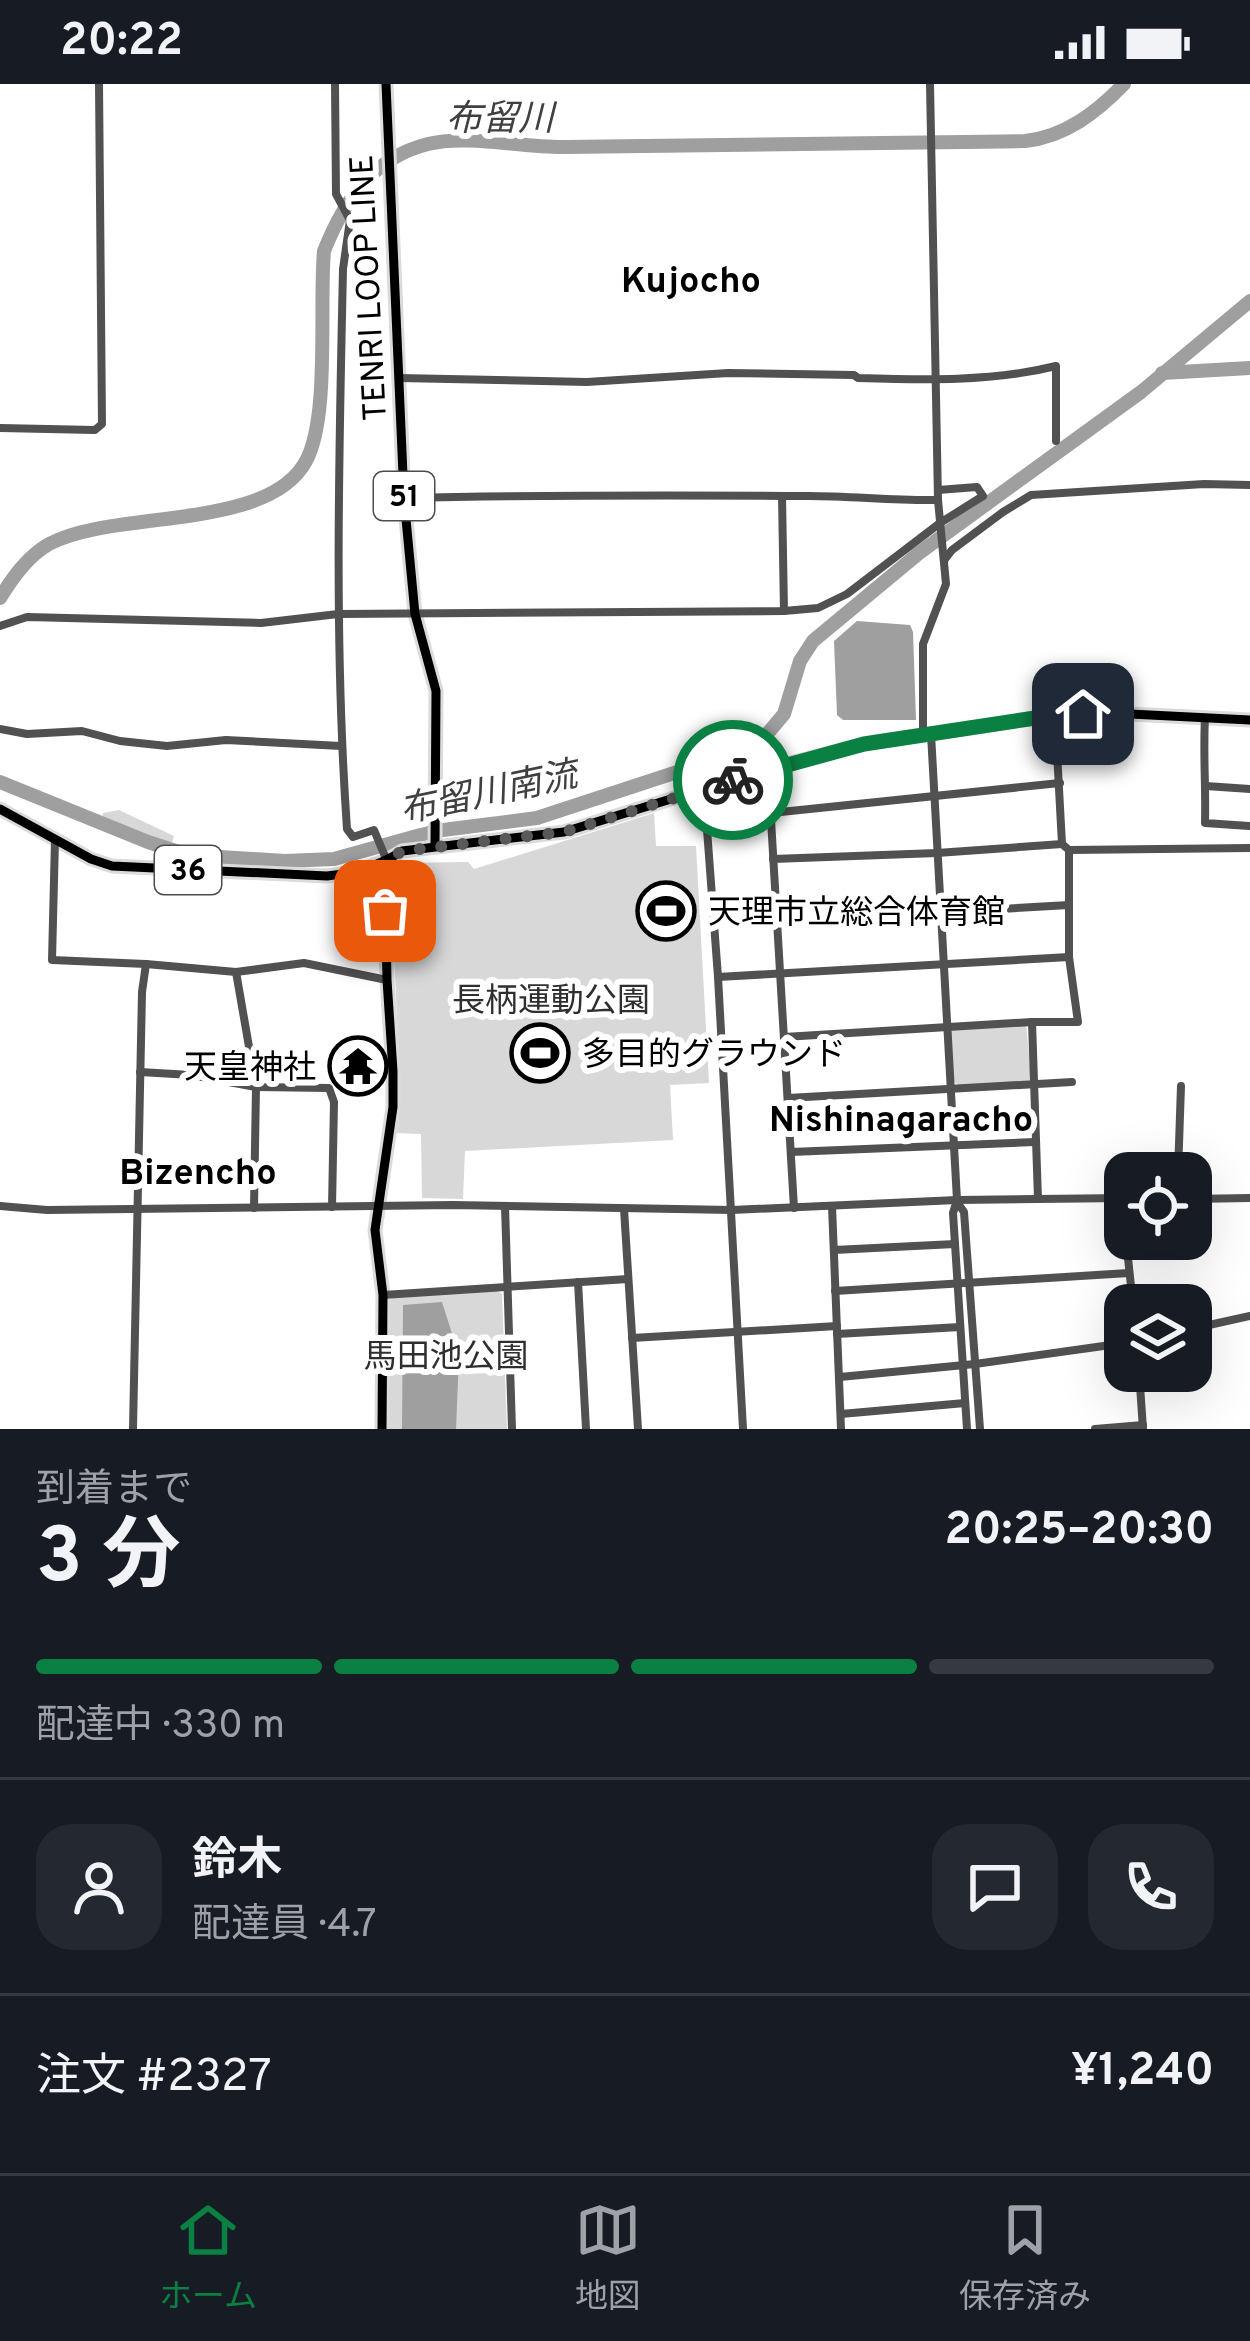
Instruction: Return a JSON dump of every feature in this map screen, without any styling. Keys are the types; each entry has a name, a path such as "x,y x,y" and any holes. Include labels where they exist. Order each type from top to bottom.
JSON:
{"main road":[{"name":"TENRI LOOP LINE","path":"386,84 404,497 415,614 436,691 435,843"},
{"name":"36","path":"0,809 112,866 328,876 351,873 435,843 564,832 864,744 1055,715 1250,720"},
{"path":"382,1429 383,1294 375,1230 393,1107 386,858"}],"street":[{"path":"0,428 95,430 102,424 99,84"},
{"path":"335,84 336,194 350,220 344,269 338,614 341,746 347,832 353,837 375,832 386,858"},
{"path":"930,84 938,495 946,584 921,654 952,1090 957,1200 953,1213 967,1429"},
{"path":"399,378 587,382 728,373 936,380 1030,373 1056,366 1057,442"},
{"path":"944,557 1031,495 1250,485"},
{"path":"0,626 27,617 261,623 338,614 818,608 847,594 983,496 977,487 938,495 404,497"},
{"path":"782,496 784,611"},
{"path":"784,1037 1078,1022 1069,957 1055,715"},
{"path":"1204,718 1205,823 1249,826"},
{"path":"0,729 27,734 82,731 167,746 226,740 341,746"},
{"path":"768,770 794,1208"},
{"path":"770,813 1060,783"},
{"path":"1206,786 1250,789"},
{"path":"704,789 743,1429"},
{"path":"55,840 52,960 236,972 304,963 387,980"},
{"path":"773,860 1065,847 1250,848"},
{"path":"777,922 1069,904"},
{"path":"718,976 1069,957"},
{"path":"133,1429 146,964"},
{"path":"236,972 256,1087 254,1208"},
{"path":"1032,1022 1038,1199"},
{"path":"140,1072 256,1087 329,1088 334,1102 332,1208"},
{"path":"788,1098 1072,1082"},
{"path":"1179,1152 1181,1086"},
{"path":"791,1152 1035,1142"},
{"path":"0,1206 46,1210 378,1205 732,1210 1104,1198"},
{"path":"1212,1199 1250,1198"},
{"path":"957,1200 964,1212 980,1429"},
{"path":"505,1206 512,1429"},
{"path":"832,1206 841,1429"},
{"path":"624,1208 638,1429"},
{"path":"833,1250 955,1244"},
{"path":"1128,1260 1130,1284"},
{"path":"836,1291 1129,1273"},
{"path":"383,1294 628,1279"},
{"path":"578,1282 586,1429"},
{"path":"1212,1324 1250,1316"},
{"path":"632,1338 960,1327"},
{"path":"840,1377 1104,1346"},
{"path":"1095,1429 1143,1427 1140,1392"},
{"path":"841,1414 965,1403"}],"green space":[{"path":"119,810 174,836 171,846 101,822 103,813"},
{"name":"長柄運動公園","path":"654,813 656,846 696,846 709,1083 670,1085 673,1140 465,1151 463,1199 422,1198 421,1134 395,1133 400,1079 390,871 394,863 468,862 474,869"},
{"path":"1026,1023 1028,1083 963,1088 954,1082 950,1027"},
{"name":"馬田池公園","path":"496,1290 502,1294 507,1429 387,1429 393,1296"}],"shaded area":[{"path":"857,621 910,625 916,720 843,720 837,715 834,641"},
{"path":"442,1302 459,1356 456,1429 402,1429 403,1305"}],"waterway":[{"name":"布留川","path":"0,598 22,568 49,544 111,526 225,509 287,484 306,461 318,417 324,251 362,184 408,151 460,140 565,147 1025,141 1079,122 1124,84"},
{"name":"布留川南流","path":"0,782 188,855 334,859 435,831 537,818 741,751 768,733 784,714 800,661 813,641 919,553 1141,392 1250,301"},
{"path":"1162,373 1250,368"}],"way so far":[{"path":"385,911 387,860 402,851 564,832 733,780"}],"place":[{"name":"天理市立総合体育館","path":"666,911"},
{"name":"多目的グラウンド","path":"540,1053"},
{"name":"天皇神社","path":"358,1066"}],"district":[{"name":"Kujocho","path":"691,279"},
{"name":"Nishinagaracho","path":"901,1118"},
{"name":"Bizencho","path":"198,1171"}],"route":[{"path":"733,780 864,744 1083,714"}]}
